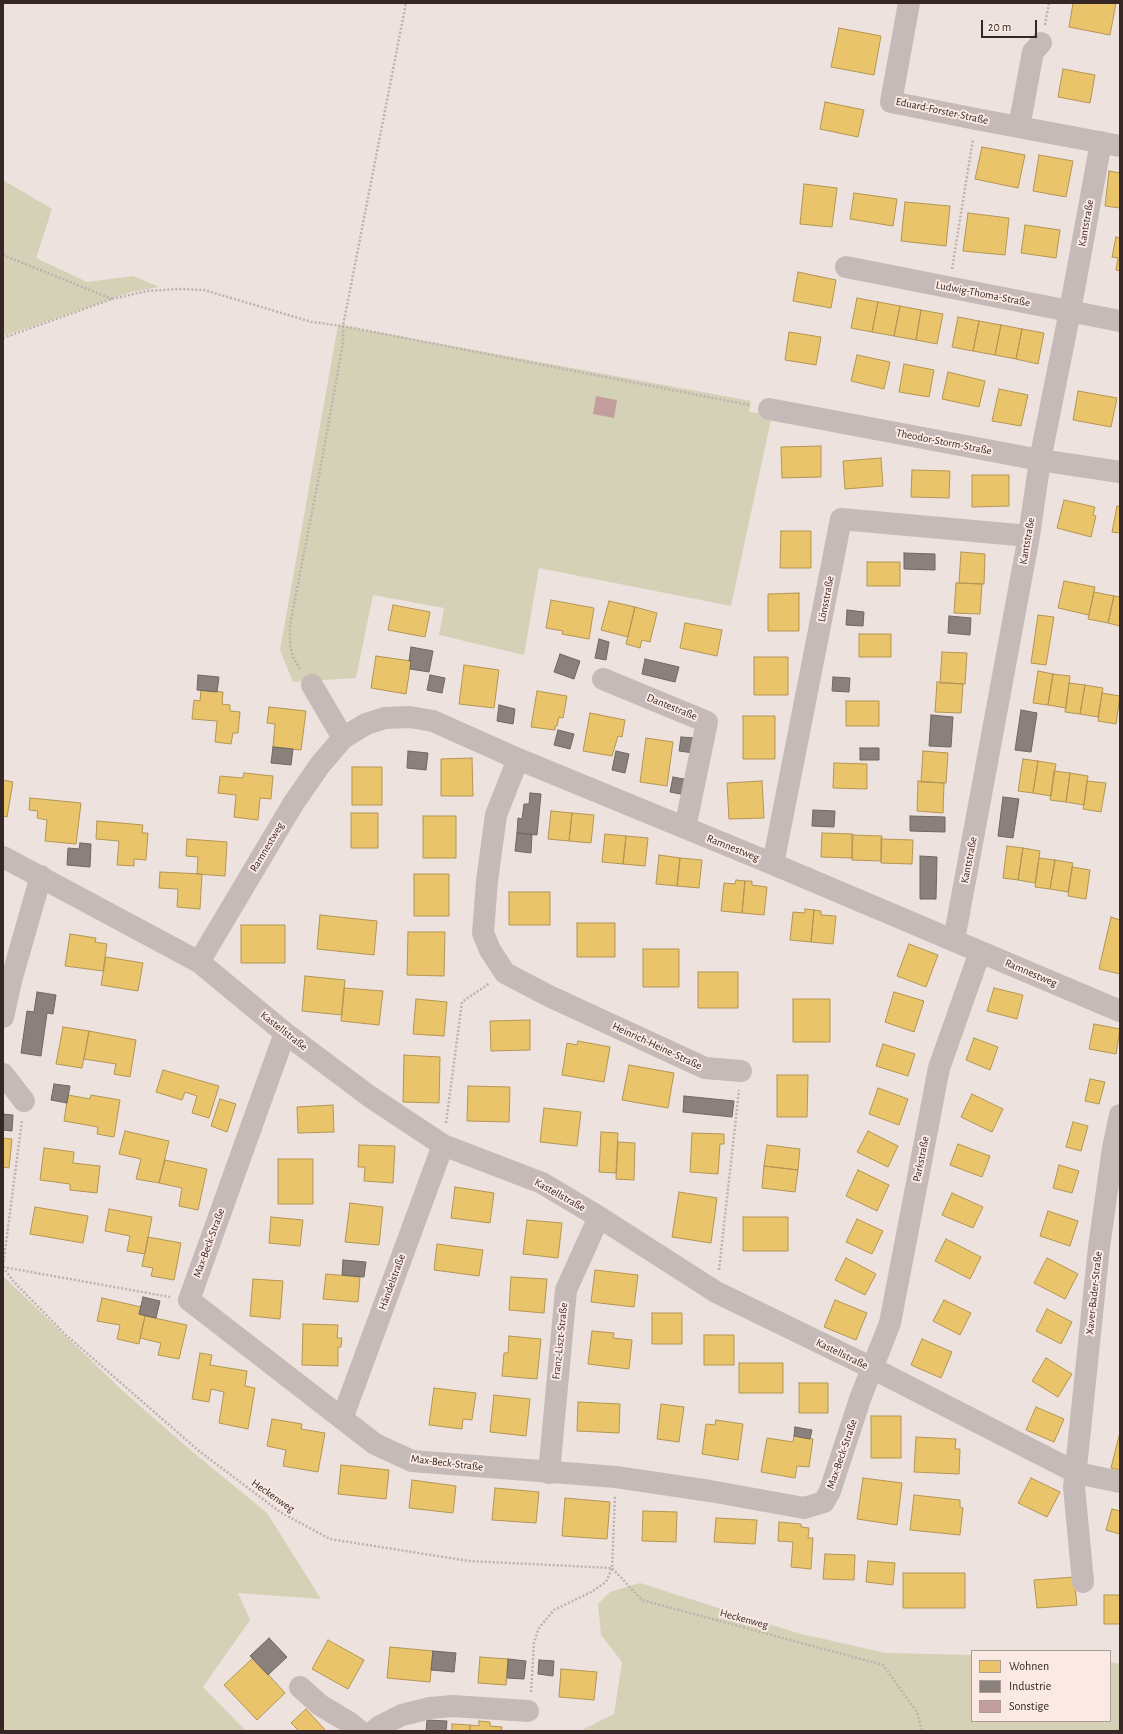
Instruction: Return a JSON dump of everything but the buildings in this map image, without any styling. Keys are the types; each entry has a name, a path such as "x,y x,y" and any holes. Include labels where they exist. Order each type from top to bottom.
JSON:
{"street":[{"name":"Eduard-Forster-Straße","path":"909,3 891,102 1110,144"},
{"path":"1019,127 1033,52 1041,43"},
{"name":"Kantstraße","path":"954,940 1029,536 1040,460 1070,311 1110,144"},
{"name":"Ludwig-Thoma-Straße","path":"846,267 1120,321"},
{"name":"Theodor-Storm-Straße","path":"769,409 1040,460 1120,472"},
{"name":"Lönsstraße","path":"773,864 842,519 1029,536"},
{"name":"Dantestraße","path":"603,679 707,722 685,828"},
{"path":"312,685 343,738"},
{"name":"Ramnestweg","path":"199,962 293,804 320,765 343,738 366,724 385,718 410,717 433,721 518,760 773,864 1120,1011"},
{"name":"Heinrich-Heine-Straße","path":"518,760 496,815 487,881 483,933 490,950 505,973 549,996 705,1068 741,1071"},
{"name":"Kastellstraße","path":"3,857 199,962 285,1033 369,1096 442,1145 542,1183 599,1216 716,1292 872,1368 1077,1473 1120,1482"},
{"path":"3,1017 11,981 41,876"},
{"name":"Parkstraße","path":"872,1368 890,1323 939,1068 980,952"},
{"name":"Max-Beck-Straße","path":"285,1033 189,1300 375,1444 412,1461 549,1473 616,1477 710,1491 804,1508 824,1502 830,1491 860,1399 872,1368"},
{"path":"3,1074 24,1101"},
{"name":"Xaver-Bader-Straße","path":"1083,1582 1074,1488 1077,1473 1099,1247 1113,1148 1120,1115"},
{"name":"Händelstraße","path":"342,1419 442,1145"},
{"name":"Franz-Liszt-Straße","path":"549,1473 566,1290 599,1216"},
{"path":"300,1687 320,1705 350,1723 360,1731"},
{"path":"374,1731 380,1726 402,1715 430,1708 453,1706 528,1711"}],"path":[{"path":"312,685 301,671 293,657 290,645 290,625 343,343 343,326 406,3"},
{"path":"949,287 976,119"},
{"path":"3,255 112,299"},
{"path":"3,338 112,299 147,291 179,289 204,290 312,322 343,326 769,409"},
{"path":"442,1145 462,1002 505,973"},
{"path":"716,1292 741,1071"},
{"path":"24,1101 3,1267 189,1300"},
{"name":"Heckenweg","path":"3,1267 14,1282 66,1335 199,1451 280,1512 330,1539 470,1561 612,1568 642,1600 883,1665 917,1712 922,1731"},
{"path":"532,1684 534,1642 539,1628 547,1616 554,1610 591,1592 606,1582 612,1568 616,1477"}],"shaded area":[{"path":"3,180 52,209 36,258 87,282 133,276 159,287 131,292 3,336"},
{"path":"338,325 751,401 749,412 772,415 731,606 539,568 524,655 439,635 444,608 373,595 356,678 293,682 280,650"},
{"path":"3,1276 124,1392 188,1448 267,1513 321,1599 238,1593 250,1620 203,1687 246,1731 3,1731"},
{"path":"640,1583 797,1633 886,1653 971,1655 971,1722 1111,1722 1111,1662 1120,1664 1120,1731 580,1731 614,1714 622,1662 601,1635 598,1604 610,1592"}]}
